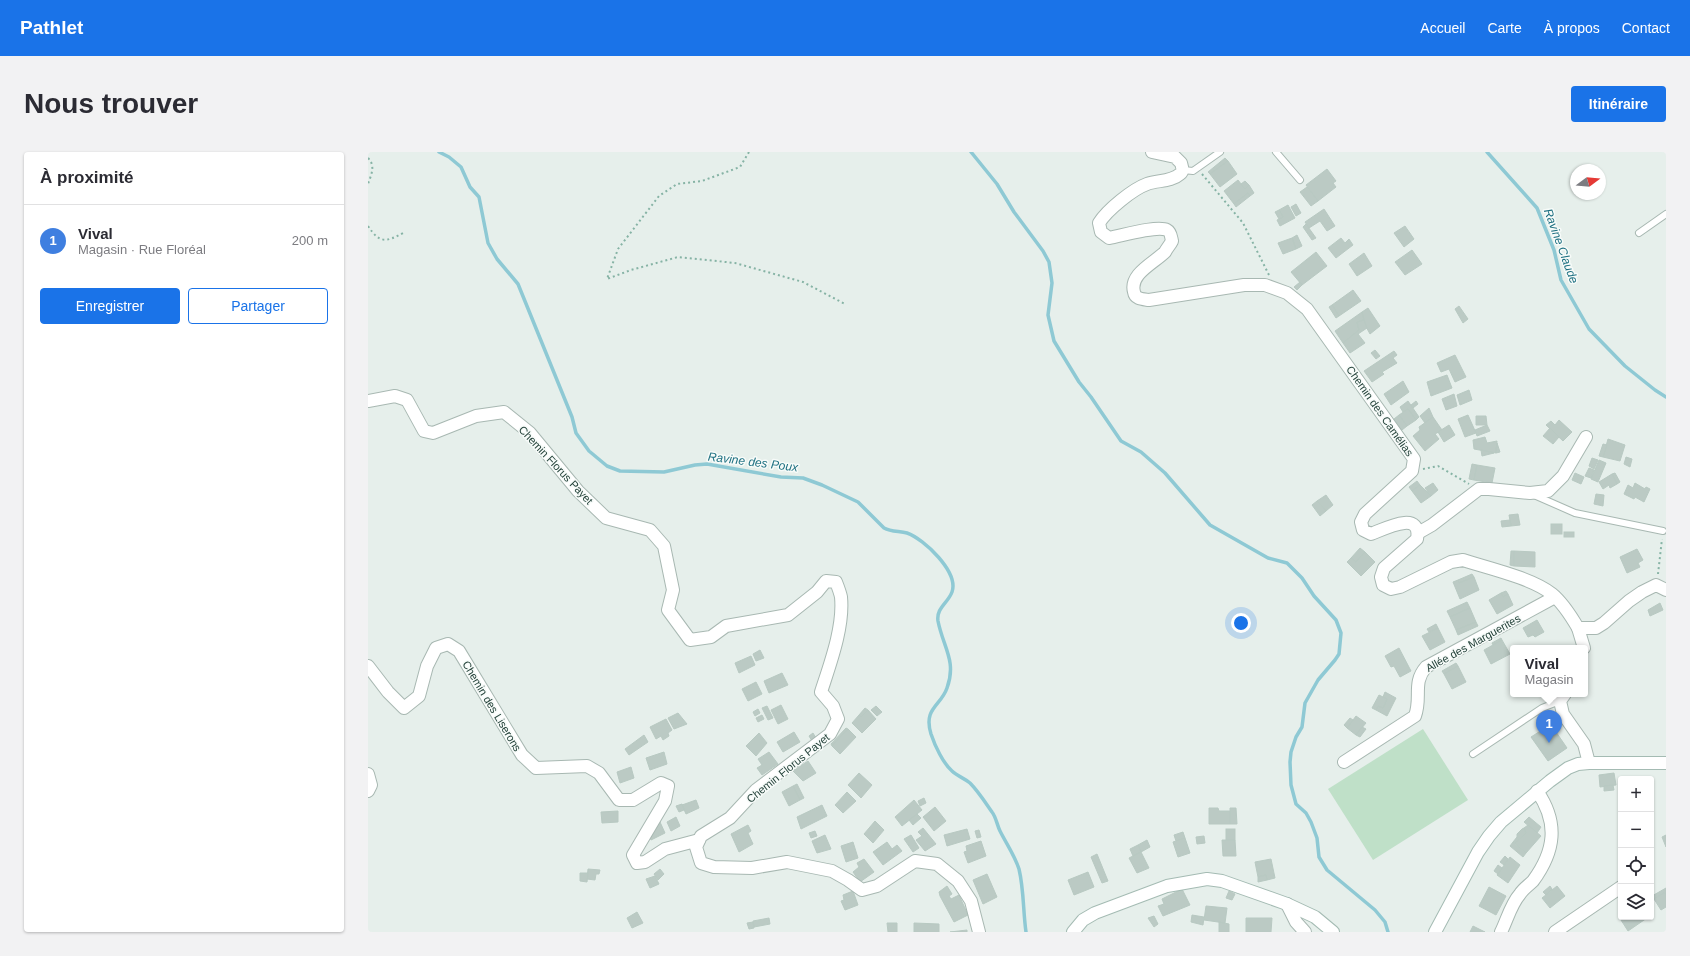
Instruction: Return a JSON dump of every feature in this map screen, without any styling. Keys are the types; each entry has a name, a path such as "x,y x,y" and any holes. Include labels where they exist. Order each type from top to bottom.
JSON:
{"street":[{"path":"1152,152 1175,157 1191,170"},
{"name":"Chemin des Camélias","path":"1191,170 1172,179 1147,184 1124,199 1104,215 1099,223 1101,232 1109,238 1158,228 1166,230 1171,234 1172,241 1165,251 1136,276 1132,286 1134,295 1140,299 1149,300 1244,285 1265,285 1287,293 1307,309 1414,459 1412,471 1365,514 1361,522 1363,530 1371,534 1406,521 1413,524 1417,528 1418,533"},
{"name":"Chemin Florus Payet","path":"368,401 395,396 407,400 424,431 433,433 476,416 504,412 530,433 578,491 606,518 650,530 664,546 673,590 668,610 690,640 711,637 726,626 788,615 817,592 826,580 836,582 841,597 840,616 835,646 821,692 833,706 838,719 830,734 756,790 730,818 701,836 699,840"},
{"path":"1583,645 1578,628 1563,605 1555,597 1538,585 1463,560 1451,562 1400,588 1391,590 1383,585 1381,577 1384,568 1417,539 1418,533 1432,525 1478,489 1489,488 1530,493 1548,491 1563,476 1586,437"},
{"path":"1578,628 1596,628 1642,592 1661,588"},
{"name":"Allée des Marguerites","path":"1344,762 1415,716 1419,706 1418,680 1426,667 1555,597"},
{"name":"Chemin des Liserons","path":"368,666 388,692 404,708 419,696 427,666 436,648 448,644 459,651 522,755 536,768 587,766 599,773 619,800 632,800 662,783 668,786 665,801 633,855 637,863 645,862 665,849 699,840"},
{"path":"1562,698 1563,714 1584,744 1589,763"},
{"path":"1435,932 1488,836 1537,791 1568,768 1578,764 1589,763 1666,763"},
{"path":"368,774 371,785 368,790"},
{"path":"1501,932 1519,894 1532,881 1550,852 1553,836 1548,809 1537,791"},
{"path":"699,840 696,847 702,863 714,867 752,868 787,862 832,871 862,890 877,886 914,861 937,864 958,881 971,901 979,932"},
{"path":"1073,932 1083,920 1095,913 1166,886 1193,880 1207,879 1222,881 1287,904 1315,917 1333,932"},
{"path":"1555,932 1618,889"},
{"path":"1287,904 1296,922 1305,932"}],"lane":[{"path":"1191,170 1220,152"},
{"path":"1278,152 1300,180"},
{"path":"1639,233 1666,214"},
{"path":"1530,493 1575,513 1663,531"},
{"path":"1473,754 1542,708 1562,698"}],"path":[{"path":"749,152 740,166 702,181 677,184 659,196 618,248 607,279 631,270 678,257 735,263 803,282 845,304"},
{"path":"368,158 373,169 368,184"},
{"path":"1191,170 1242,223 1276,289"},
{"path":"368,226 378,238 383,240 390,239 403,232"},
{"path":"1412,471 1438,466 1478,489"},
{"path":"1661,588 1663,531"}],"green space":[{"path":"1423,729 1468,800 1373,860 1328,789"}],"building":[{"path":"1225,158 1228,161 1210,174 1208,172"},
{"path":"1228,161 1237,174 1220,187 1210,174"},
{"path":"1327,169 1336,181 1333,183 1336,187 1318,201 1306,185"},
{"path":"1238,180 1245,189 1249,185 1254,193 1250,196 1248,193 1234,204 1224,191"},
{"path":"1245,181 1249,185 1245,189 1241,184"},
{"path":"1307,187 1318,201 1311,206 1300,192"},
{"path":"1248,193 1250,196 1236,207 1234,204"},
{"path":"1296,204 1301,213 1296,216 1291,207"},
{"path":"1288,205 1295,218 1280,226 1277,220 1283,217 1279,210"},
{"path":"1324,209 1335,226 1327,231 1320,221 1309,228 1305,222"},
{"path":"1279,210 1283,217 1279,219 1275,212"},
{"path":"1306,224 1316,238 1312,240 1303,227"},
{"path":"1405,226 1414,239 1404,247 1394,233"},
{"path":"1297,235 1302,246 1296,249 1292,238"},
{"path":"1292,238 1296,249 1283,254 1278,243"},
{"path":"1341,238 1345,243 1349,239 1353,245 1336,258 1328,248"},
{"path":"1412,250 1422,264 1405,275 1395,262"},
{"path":"1316,252 1327,266 1302,285 1291,272"},
{"path":"1364,253 1372,266 1357,276 1349,264"},
{"path":"1300,282 1302,285 1297,290 1294,287"},
{"path":"1353,290 1361,301 1339,316 1332,305"},
{"path":"1332,305 1339,316 1336,318 1329,307"},
{"path":"1459,306 1468,319 1463,323 1455,309"},
{"path":"1368,308 1380,326 1370,334 1364,323 1362,312"},
{"path":"1362,312 1364,320 1357,322 1359,330 1343,343 1335,331"},
{"path":"1364,320 1367,328 1358,334 1365,343 1350,353 1343,343 1359,330 1357,322"},
{"path":"1375,350 1380,356 1376,359 1371,353"},
{"path":"1394,351 1397,355 1393,358 1397,363 1382,372 1384,374 1372,382 1364,371"},
{"path":"1455,355 1466,377 1455,382 1449,369 1441,372 1437,363"},
{"path":"1447,375 1452,388 1431,396 1427,382"},
{"path":"1403,381 1409,392 1391,405 1384,394"},
{"path":"1469,390 1472,400 1460,405 1457,395"},
{"path":"1454,394 1457,406 1446,410 1442,399"},
{"path":"1408,401 1419,417 1416,420 1408,409 1403,412 1400,407"},
{"path":"1416,401 1418,404 1413,408 1411,405"},
{"path":"1429,408 1433,417 1425,423 1420,416"},
{"path":"1408,409 1416,420 1407,426 1399,415"},
{"path":"1399,415 1407,426 1402,430 1394,419"},
{"path":"1468,415 1476,433 1465,437 1458,419"},
{"path":"1476,416 1486,416 1487,425 1476,425"},
{"path":"1433,417 1442,430 1435,434 1439,439 1425,451 1413,436 1420,430 1419,427"},
{"path":"1559,420 1572,432 1563,441 1546,425 1551,421 1555,425"},
{"path":"1449,425 1455,435 1444,442 1438,432"},
{"path":"1487,425 1490,431 1477,436 1475,430"},
{"path":"1550,428 1559,437 1553,444 1543,436"},
{"path":"1485,437 1487,443 1497,441 1496,453 1474,449 1473,440"},
{"path":"1608,439 1625,445 1620,461 1603,457"},
{"path":"1497,443 1500,452 1496,453"},
{"path":"1603,444 1607,445 1603,457 1599,456"},
{"path":"1481,450 1494,453 1482,456"},
{"path":"1626,457 1632,459 1630,467 1624,464"},
{"path":"1592,458 1598,460 1594,469 1589,466"},
{"path":"1599,460 1606,463 1598,482 1591,479"},
{"path":"1472,464 1477,465 1474,480 1469,479"},
{"path":"1477,465 1495,468 1492,483 1474,480"},
{"path":"1589,468 1594,470 1591,478 1585,476"},
{"path":"1575,473 1584,477 1581,484 1572,480"},
{"path":"1615,473 1620,482 1617,484 1612,474"},
{"path":"1612,474 1617,484 1610,488 1609,485 1603,489 1599,482"},
{"path":"1417,481 1420,485 1412,491 1409,487"},
{"path":"1433,483 1438,490 1431,496 1425,488"},
{"path":"1635,483 1645,489 1646,487 1650,489 1644,502 1635,497 1634,499 1624,494 1628,485 1633,488"},
{"path":"1420,485 1431,496 1421,503 1412,491"},
{"path":"1596,494 1604,495 1603,506 1594,504"},
{"path":"1326,495 1333,505 1326,511 1317,501"},
{"path":"1317,501 1326,511 1320,516 1312,505"},
{"path":"1518,514 1520,525 1511,526 1509,515"},
{"path":"1510,520 1511,526 1502,527 1501,521"},
{"path":"1551,524 1562,524 1562,534 1551,534"},
{"path":"1564,532 1574,532 1574,537 1564,537"},
{"path":"1360,548 1365,552 1356,562 1351,558"},
{"path":"1637,549 1643,560 1638,563 1640,567 1627,573 1620,557"},
{"path":"1511,551 1514,551 1514,566 1510,565"},
{"path":"1514,551 1535,552 1535,567 1514,566"},
{"path":"1365,552 1375,562 1361,576 1347,562 1351,558 1356,562"},
{"path":"1472,574 1474,577 1459,583 1458,580"},
{"path":"1474,577 1479,590 1460,599 1453,582 1458,580 1459,583"},
{"path":"1506,591 1508,594 1503,597 1501,593"},
{"path":"1501,593 1503,597 1508,594 1513,605 1497,614 1489,600"},
{"path":"1467,602 1470,608 1450,617 1447,611"},
{"path":"1660,603 1663,610 1650,616 1648,610"},
{"path":"1470,608 1476,622 1456,630 1450,617"},
{"path":"1537,620 1544,632 1535,637 1533,635 1528,637 1523,628"},
{"path":"1476,622 1478,626 1458,635 1456,630"},
{"path":"1436,624 1438,628 1429,632 1427,629"},
{"path":"1438,628 1445,642 1430,650 1422,636"},
{"path":"1501,638 1502,640 1493,645 1492,643"},
{"path":"1502,640 1510,654 1491,664 1484,650"},
{"path":"1399,648 1411,671 1400,677 1394,666 1391,667 1385,656"},
{"path":"760,650 764,658 756,661 753,654"},
{"path":"751,656 755,665 739,673 735,663"},
{"path":"1456,663 1458,666 1444,674 1442,671"},
{"path":"1458,666 1466,682 1452,689 1444,674"},
{"path":"782,673 788,685 769,693 764,681"},
{"path":"756,682 762,694 748,701 742,689"},
{"path":"1385,692 1396,698 1387,716 1376,710 1378,706 1383,708 1387,699 1383,697"},
{"path":"1379,695 1387,699 1383,708 1378,706 1376,710 1372,708"},
{"path":"781,705 788,719 778,724 771,710"},
{"path":"767,706 773,718 768,720 762,708"},
{"path":"876,706 882,712 877,716 871,710"},
{"path":"865,708 868,710 861,717 859,715"},
{"path":"758,709 760,713 755,716 753,712"},
{"path":"868,710 876,719 862,733 852,723 859,715 861,717"},
{"path":"678,713 687,724 674,729 668,718"},
{"path":"762,715 764,719 758,722 756,718"},
{"path":"1356,716 1366,723 1356,735 1347,728"},
{"path":"1350,718 1353,720 1347,728 1344,725"},
{"path":"666,719 672,730 668,733 669,736 663,740 661,736 656,739 650,727"},
{"path":"1362,727 1366,729 1360,737 1356,735"},
{"path":"846,728 848,729 832,746 831,744"},
{"path":"848,729 856,737 840,754 832,746"},
{"path":"1554,729 1567,748 1548,761 1531,737 1542,730 1546,735"},
{"path":"794,732 800,742 783,752 777,742"},
{"path":"759,733 767,743 756,756 746,746"},
{"path":"813,733 816,738 812,741 809,736"},
{"path":"644,735 648,742 629,755 625,749"},
{"path":"664,752 667,764 650,770 646,758"},
{"path":"769,752 778,764 762,775 757,768 762,765 758,759"},
{"path":"808,761 816,773 803,781 793,771"},
{"path":"631,767 634,778 620,783 617,772"},
{"path":"859,773 872,785 861,798 848,785"},
{"path":"1614,773 1616,785 1600,787 1599,775"},
{"path":"797,784 804,798 800,800 793,786"},
{"path":"1613,785 1614,790 1604,791 1604,786"},
{"path":"793,786 800,800 789,806 782,792"},
{"path":"847,792 856,801 843,813 835,805"},
{"path":"924,798 926,803 920,806 918,801"},
{"path":"696,800 699,808 686,814 682,805"},
{"path":"914,800 922,810 902,826 895,817"},
{"path":"682,804 684,810 679,812 676,806"},
{"path":"822,805 827,816 801,829 797,817"},
{"path":"935,807 946,821 934,831 923,817"},
{"path":"1209,808 1218,808 1219,811 1230,811 1230,824 1209,824"},
{"path":"1230,808 1236,808 1237,824 1230,824"},
{"path":"618,811 618,822 602,823 601,812"},
{"path":"917,814 921,818 913,825 909,820"},
{"path":"676,817 680,826 671,831 667,822"},
{"path":"1529,817 1541,827 1537,833 1524,822"},
{"path":"875,821 884,830 873,843 864,834"},
{"path":"660,822 665,833 651,840 649,835 651,827"},
{"path":"748,825 751,831 748,833 753,844 739,852 731,834"},
{"path":"1528,825 1541,836 1526,853 1515,843 1526,833 1524,828"},
{"path":"923,828 936,844 925,851 916,840 922,836 918,832"},
{"path":"1524,828 1526,833 1515,843 1513,842 1517,837 1517,834"},
{"path":"967,829 970,839 947,846 944,835"},
{"path":"1226,829 1235,829 1235,840 1226,840"},
{"path":"979,830 981,837 977,838 975,831"},
{"path":"815,831 817,836 811,838 809,833"},
{"path":"1183,832 1185,838 1176,841 1174,835"},
{"path":"825,835 831,849 817,853 812,841"},
{"path":"911,835 919,848 913,852 904,839"},
{"path":"1666,835 1666,847 1662,837"},
{"path":"1204,836 1205,843 1197,844 1196,837"},
{"path":"1185,838 1190,853 1178,857 1173,842"},
{"path":"1147,840 1150,847 1141,852 1138,845"},
{"path":"1222,840 1235,840 1236,856 1223,856"},
{"path":"981,841 986,856 968,863 964,852 967,851 966,846"},
{"path":"853,842 858,858 846,862 841,846"},
{"path":"887,842 892,849 897,845 902,851 883,865 873,852"},
{"path":"1513,842 1526,853 1523,857 1510,846"},
{"path":"1138,845 1141,852 1133,856 1130,849"},
{"path":"1141,852 1149,868 1137,873 1129,858"},
{"path":"1097,854 1108,881 1102,883 1091,857"},
{"path":"1505,856 1508,859 1504,865 1500,862"},
{"path":"1510,857 1520,865 1508,883 1497,875"},
{"path":"864,859 874,872 860,882 853,872 859,867 857,863"},
{"path":"1271,859 1275,878 1267,880 1266,875 1258,877 1255,862"},
{"path":"1498,865 1502,868 1498,874 1494,871"},
{"path":"588,869 600,870 599,874 596,874 595,880 587,879"},
{"path":"660,869 664,874 658,880 654,874"},
{"path":"1088,872 1094,887 1074,895 1068,880"},
{"path":"580,873 588,873 587,882 580,881"},
{"path":"987,874 997,897 983,904 973,880"},
{"path":"1266,875 1267,880 1258,882 1258,877"},
{"path":"655,876 659,884 650,888 646,879"},
{"path":"947,886 952,894 949,896 951,899 959,895 968,915 954,922 939,892"},
{"path":"1550,886 1552,889 1546,895 1543,892"},
{"path":"1557,886 1565,896 1550,908 1542,898"},
{"path":"1489,887 1506,896 1496,915 1479,906"},
{"path":"1666,888 1666,894 1664,893 1654,899 1654,895"},
{"path":"1182,889 1190,905 1163,916 1158,906 1164,904 1162,899"},
{"path":"853,891 858,905 845,910 841,901 844,900 843,895"},
{"path":"1229,891 1235,894 1232,900 1226,898"},
{"path":"1664,893 1666,894 1666,907 1661,910 1654,899"},
{"path":"1206,906 1227,908 1225,923 1204,920"},
{"path":"637,912 643,923 632,928 627,918"},
{"path":"1192,915 1204,917 1203,925 1191,922"},
{"path":"1154,916 1158,924 1154,927 1148,918"},
{"path":"769,918 770,924 754,927 753,921"},
{"path":"1246,918 1272,918 1271,932 1246,932"},
{"path":"1621,920 1644,920 1628,931"},
{"path":"753,922 754,928 749,929 747,923"},
{"path":"1219,922 1229,924 1229,932 1219,932"},
{"path":"887,923 897,923 897,932 888,932"},
{"path":"914,923 939,924 939,932 914,932"},
{"path":"1473,926 1485,932 1470,932"},
{"path":"967,930 967,932 950,932"}],"waterway":[{"name":"Ravine des Poux","path":"439,152 449,157 461,167 470,187 479,197 488,243 497,259 518,284 572,417 576,433 589,451 607,466 620,471 664,472 695,465 707,464 781,477 803,478 858,502 884,528 914,536 931,549 945,566 953,584 952,592 940,609 938,621 948,654 951,670 947,688 931,713 929,725 937,749 945,764 954,773 970,783 979,793 993,814 1015,859 1021,877 1026,932"},
{"path":"971,152 997,184 1014,212 1043,251 1049,262 1052,283 1048,315 1054,341 1079,382 1121,441 1141,452 1165,473 1210,525 1268,558 1287,563 1302,578 1314,596 1336,620 1341,633 1339,654 1318,680 1305,703 1302,727 1296,737 1291,752 1291,785 1296,804 1306,813 1311,822 1317,838 1319,857 1327,870 1375,910 1385,922 1388,932"},
{"name":"Ravine Claude","path":"1487,152 1537,208 1554,250 1561,280 1589,329 1625,366 1666,397"}],"place":[{"name":"Vival","path":"1549,743"}]}
